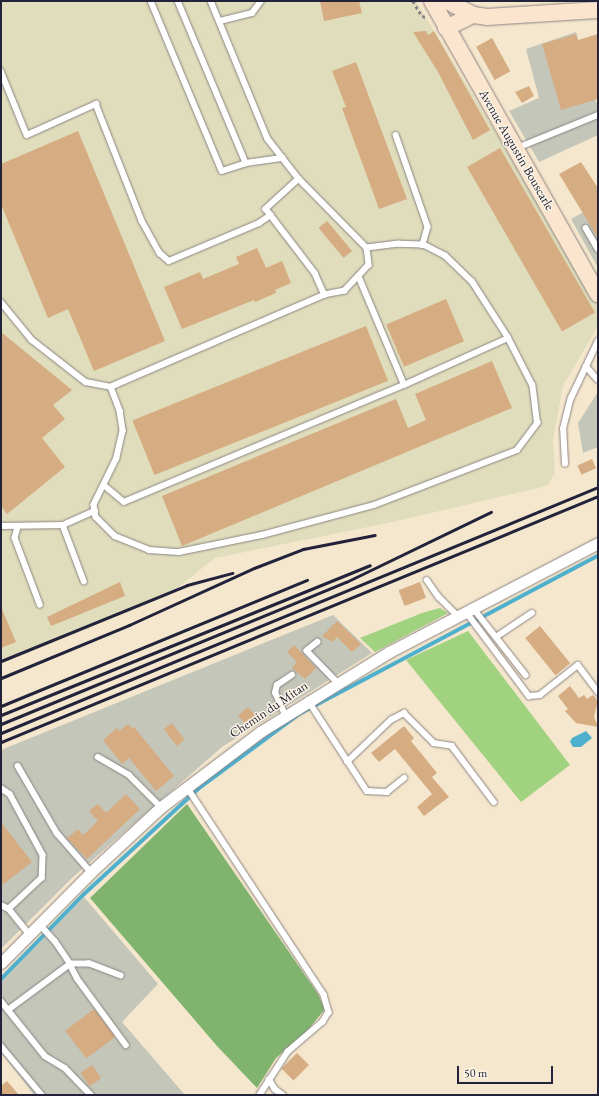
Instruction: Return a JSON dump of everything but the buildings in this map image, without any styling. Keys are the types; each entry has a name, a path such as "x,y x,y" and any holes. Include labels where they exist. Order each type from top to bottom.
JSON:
{"street":[{"path":"435,2 473,16 497,17 598,10"},
{"name":"Avenue Augustin Bouscarle","path":"435,2 446,28 598,294"},
{"path":"446,28 473,16"},
{"name":"Chemin du Mitan","path":"1,963 91,872 161,807 285,715 337,682 389,652 467,613 598,543"}],"lane":[{"path":"151,1 222,171 246,162 283,158"},
{"path":"178,1 246,162"},
{"path":"1,302 32,340 86,382 111,388 325,295 346,291 369,265 367,248 299,179 268,139 211,1"},
{"path":"220,21 252,13 261,1"},
{"path":"1,71 27,135 96,104 142,221 160,253 169,261 259,223 271,215"},
{"path":"515,148 598,115"},
{"path":"396,135 428,227 423,245"},
{"path":"299,179 266,209 315,273 325,295"},
{"path":"586,228 598,249"},
{"path":"111,388 120,411 122,431 117,458 94,505 96,517 115,536 149,550 179,552 262,535 374,505 518,450 537,423 532,385 508,338 472,282 445,256 423,245 399,244 367,248"},
{"path":"359,278 404,385"},
{"path":"104,485 124,502 404,385 508,338"},
{"path":"565,464 563,428 571,398 598,341"},
{"path":"586,366 598,380"},
{"path":"1,526 18,527 63,525 95,511"},
{"path":"63,525 84,581"},
{"path":"18,527 15,538 40,604"},
{"path":"427,580 439,597 467,613 496,637 526,675"},
{"path":"467,613 529,696 540,695 578,665 598,692"},
{"path":"496,637 532,613"},
{"path":"318,642 307,651 337,682"},
{"path":"285,715 275,693 277,685 292,675"},
{"path":"308,700 367,791 387,792 404,778"},
{"path":"347,762 391,720 404,713 434,743 452,746 494,802"},
{"path":"98,757 129,775 161,807"},
{"path":"18,766 57,833 91,872"},
{"path":"187,787 324,994 329,1012 323,1022 288,1052 269,1078 260,1095"},
{"path":"1,788 10,794 43,855 42,878 9,909"},
{"path":"1,905 9,909 29,934"},
{"path":"38,924 56,942 77,978 126,1045"},
{"path":"8,1010 70,964 89,964 121,976"},
{"path":"1,1001 45,1056 65,1068 91,1095"},
{"path":"1,1046 42,1095"},
{"path":"269,1078 274,1089 283,1095"}],"shaded area":[{"path":"1,1 416,1 598,302 598,326 563,386 553,440 555,473 547,486 388,523 215,558 167,596 1,664"},
{"path":"576,32 596,102 598,102 598,135 539,162 509,111 539,98 526,49"},
{"path":"598,204 598,268 571,219"},
{"path":"598,392 598,447 583,453 578,423"},
{"path":"333,615 372,653 222,747 73,877 1,949 1,750"},
{"path":"84,897 158,984 122,1022 185,1095 34,1095 1,1052 1,982"}],"green space":[{"path":"440,608 448,613 375,652 360,638 422,613"},
{"path":"468,631 570,765 521,802 406,660"},
{"path":"187,804 318,994 325,1009 307,1031 276,1058 257,1088 217,1046 90,898"}],"water":[{"path":"586,731 592,738 581,747 573,747 570,742 572,738"}],"waterway":[{"path":"1,979 84,894 198,789 299,714 598,556"}],"railway":[{"path":"1,733 598,487"},
{"path":"1,742 598,496"},
{"path":"1,724 346,582 491,512"},
{"path":"1,678 129,625 254,568 303,549 375,535"},
{"path":"1,715 370,565"},
{"path":"1,661 187,585 232,573"},
{"path":"1,706 307,580"}]}
